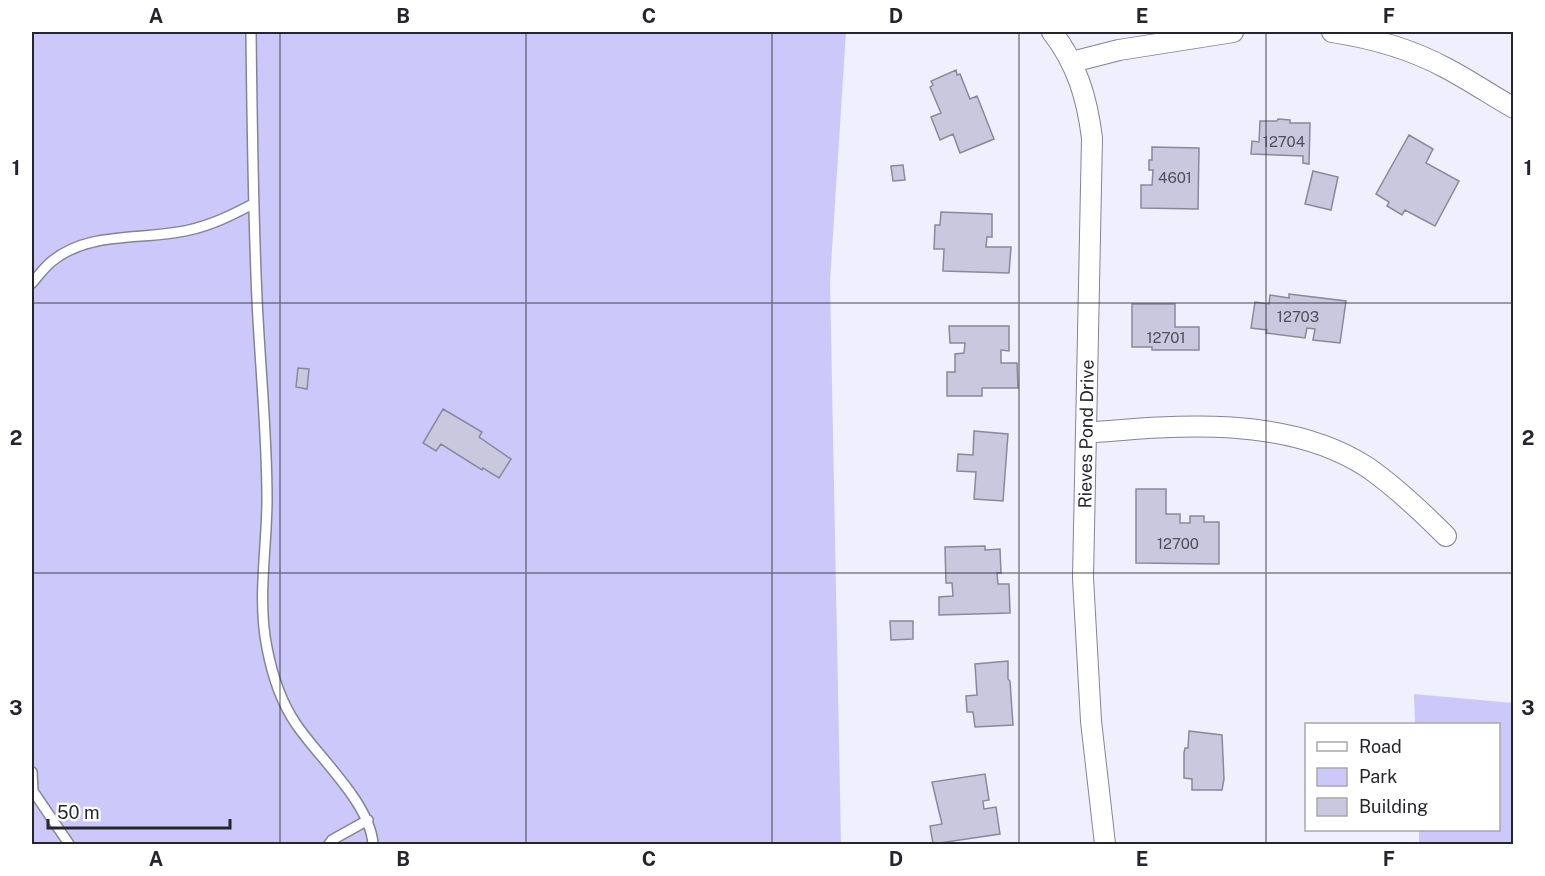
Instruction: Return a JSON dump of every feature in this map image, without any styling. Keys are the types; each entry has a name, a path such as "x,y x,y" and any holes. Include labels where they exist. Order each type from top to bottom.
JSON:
{"street":[{"name":"Rieves Pond Drive","path":"1052,32 1072,62 1088,106 1092,138 1083,578 1091,721 1105,844"},
{"path":"1072,62 1119,50 1233,32"},
{"path":"1332,32 1396,46 1445,67 1514,108"},
{"path":"1086,433 1131,429 1237,427 1291,435 1329,448 1364,466 1396,488 1446,536"}],"lane":[{"path":"251,32 253,204 267,499 262,605 264,634 269,662 278,690 294,722 368,820 373,844"},
{"path":"32,283 51,262 78,246 117,238 153,236 190,230 225,219 253,204"},
{"path":"32,772 33,791 69,844"},
{"path":"328,844 368,820"}],"green space":[{"path":"32,32 846,32 830,281 841,844 32,844"},
{"path":"1414,694 1513,703 1513,844 1419,844 1419,831 1500,831 1500,723 1415,723"}],"building":[{"path":"956,70 957,75 960,74 970,99 977,96 994,139 960,153 953,134 940,140 931,117 941,113 930,87 933,85 931,81"},
{"path":"1278,119 1290,120 1290,123 1310,123 1309,164 1303,163 1303,156 1251,154 1252,141 1259,142 1260,121 1277,121"},
{"path":"1409,135 1433,149 1426,163 1459,181 1435,226 1405,210 1402,215 1387,206 1389,202 1376,194"},
{"path":"1152,147 1199,148 1198,209 1141,208 1141,185 1152,185 1153,170 1149,170 1149,160 1152,160"},
{"path":"903,165 905,180 893,181 891,166"},
{"path":"1313,171 1338,177 1331,210 1305,204"},
{"path":"941,212 992,214 992,237 987,237 986,247 1011,247 1009,273 943,271 944,249 934,249 935,225 940,225"},
{"path":"1289,294 1346,301 1340,343 1313,340 1315,329 1307,328 1305,338 1266,333 1267,330 1251,328 1255,302 1269,304 1270,295 1289,298"},
{"path":"1132,304 1175,304 1175,327 1199,327 1199,350 1152,350 1152,347 1132,347"},
{"path":"949,326 1009,326 1009,351 1001,350 1001,363 1017,363 1018,388 982,388 982,396 947,396 947,372 955,372 955,354 964,353 965,343 950,343"},
{"path":"298,368 309,369 307,389 296,387"},
{"path":"443,409 482,432 479,437 511,459 499,478 441,444 436,451 423,443"},
{"path":"974,431 1008,434 1003,501 974,499 976,472 957,471 958,454 973,455"},
{"path":"1136,489 1166,489 1166,514 1180,514 1180,523 1190,523 1190,516 1204,516 1204,522 1219,522 1219,564 1136,563"},
{"path":"985,546 985,550 1000,549 1001,573 997,573 998,584 1009,584 1010,613 939,615 939,597 953,596 952,583 946,583 945,547"},
{"path":"890,621 913,621 913,639 891,640"},
{"path":"1008,661 1013,725 975,727 973,712 967,712 966,696 977,695 975,664"},
{"path":"1189,731 1222,735 1224,779 1222,790 1192,790 1192,779 1184,778 1184,753 1185,748 1188,748"},
{"path":"985,774 989,800 983,801 984,809 996,807 1000,834 933,844 930,826 942,824 932,782"}]}
